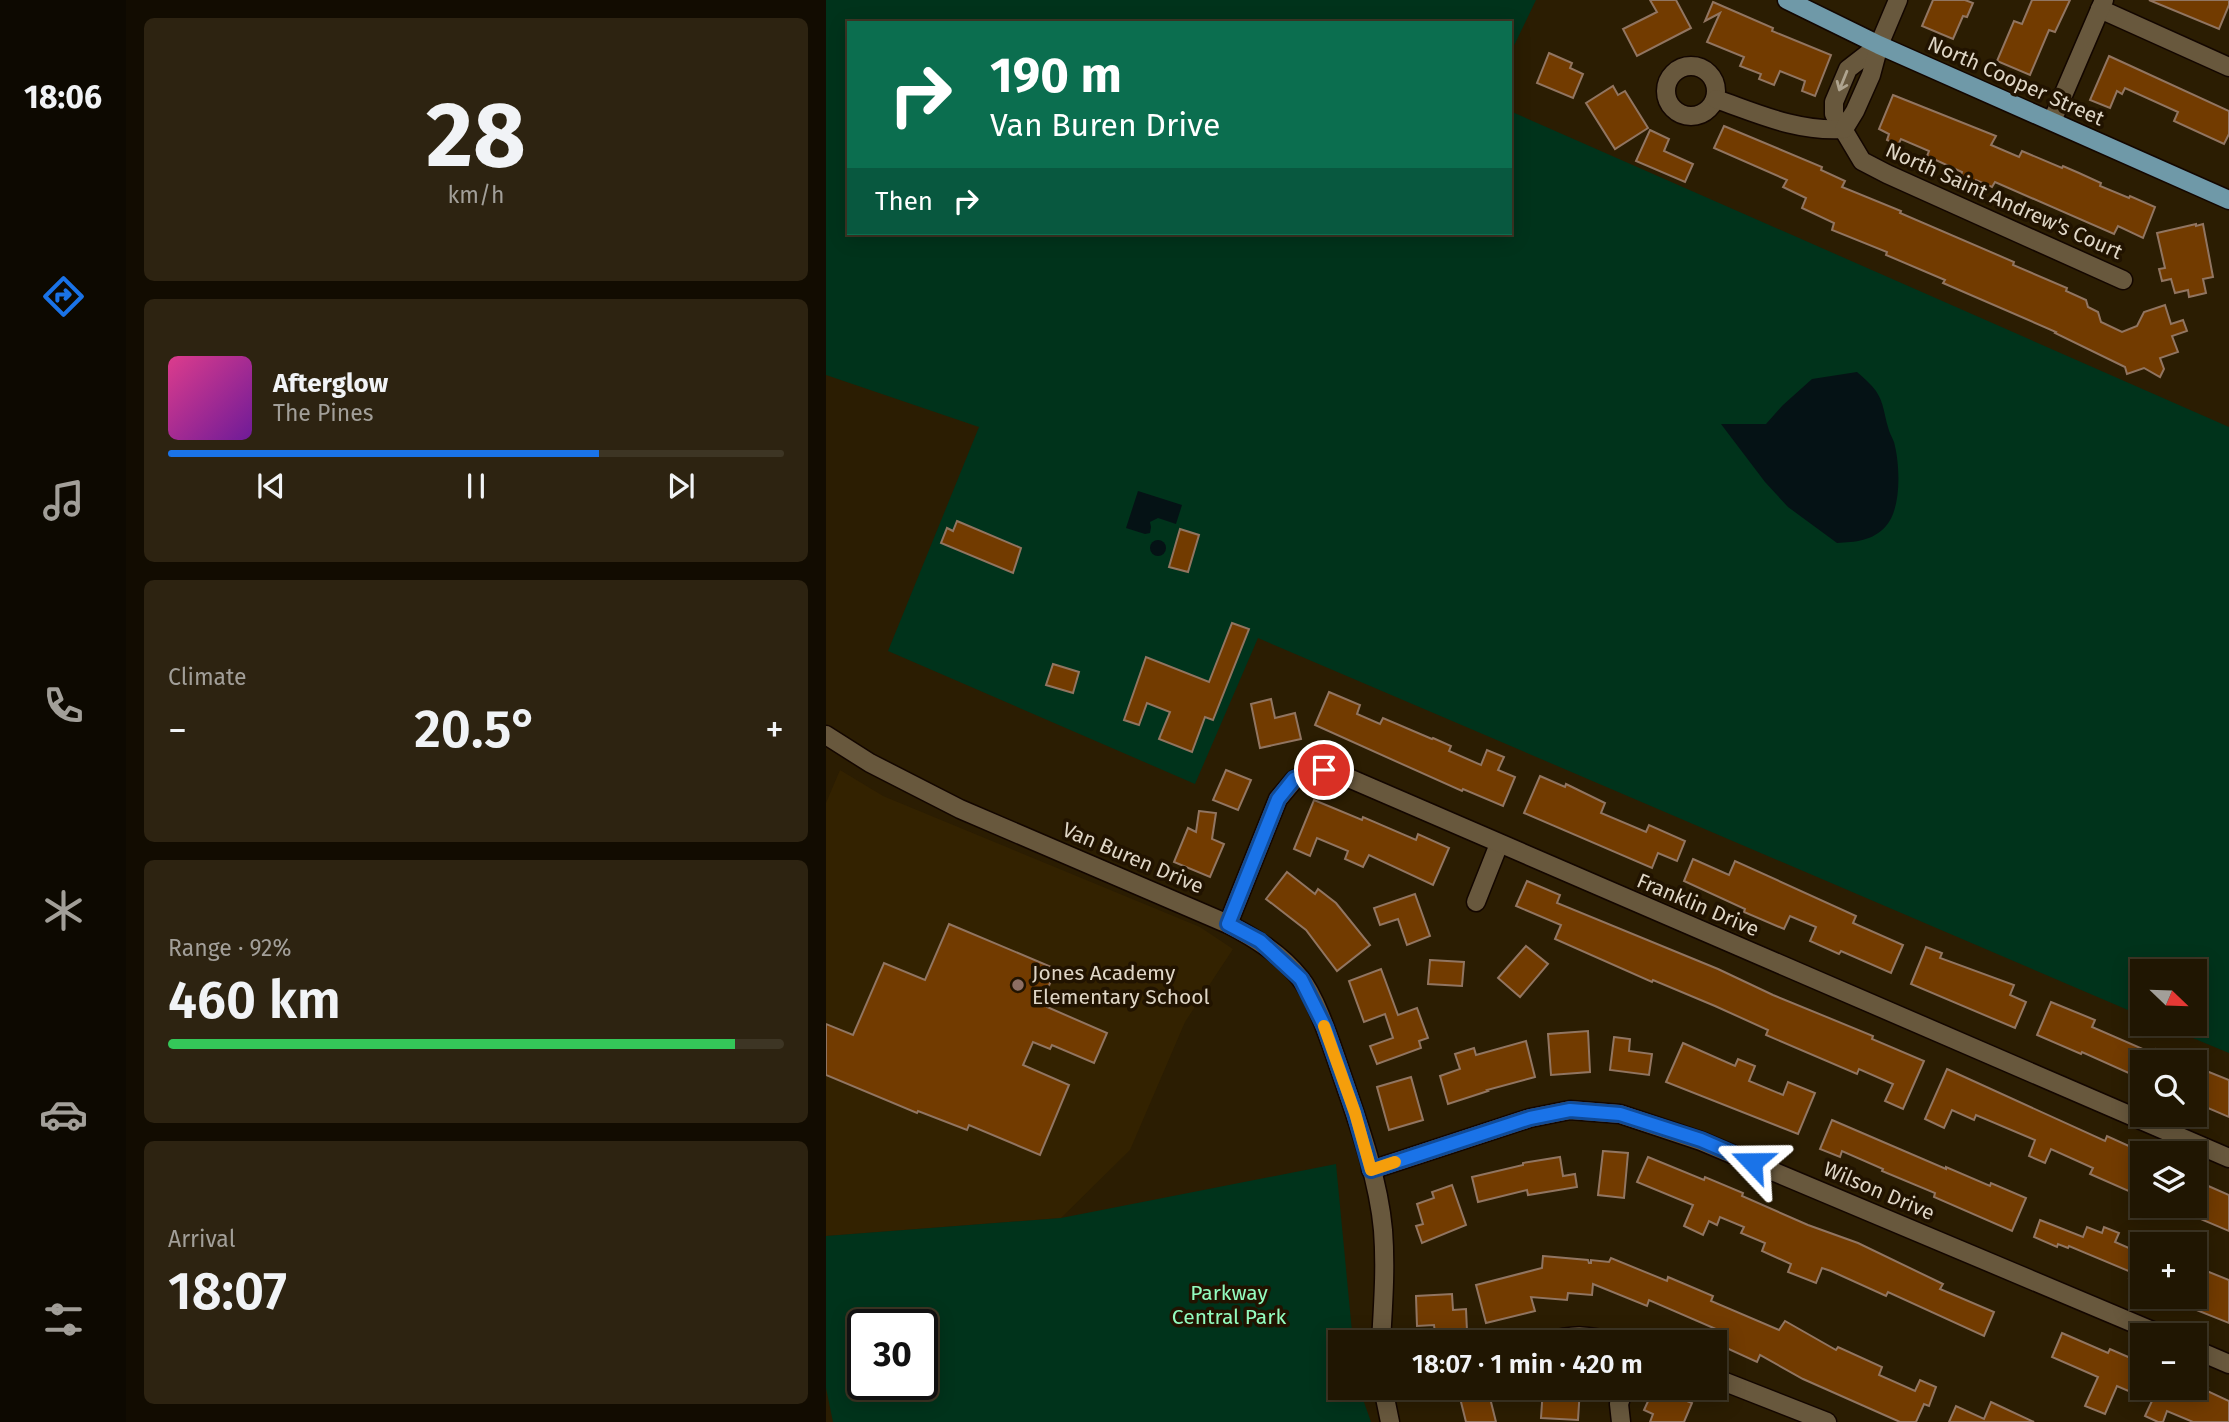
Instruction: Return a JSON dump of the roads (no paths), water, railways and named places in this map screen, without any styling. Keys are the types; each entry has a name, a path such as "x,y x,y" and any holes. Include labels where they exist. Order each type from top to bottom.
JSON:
{"main road":[{"name":"North Cooper Street","path":"1787,0 1879,45 2229,200"}],"street":[{"path":"1716,99 1794,126 1819,130 1844,129 1871,75 1879,45 1898,0"},
{"path":"2052,121 2102,5 2229,67"},
{"name":"North Saint Andrew's Court","path":"1844,129 1862,161 2123,280"},
{"name":"Van Buren Drive","path":"826,735 870,763 960,809 1228,924 1260,941 1301,979 1325,1027 1355,1113 1371,1170 1382,1229 1384,1288 1382,1330"},
{"name":"Franklin Drive","path":"1228,924 1278,799 1294,779 1310,772 1324,770 1344,776 2229,1158"},
{"path":"1476,902 1499,844"},
{"name":"Wilson Drive","path":"1371,1170 1530,1118 1570,1110 1620,1114 1701,1140 2134,1323"},
{"path":"2207,1355 2229,1364"},
{"path":"1727,1383 1827,1422"},
{"path":"1385,1400 1390,1422"},
{"path":"1620,1400 1621,1422"}],"place":[{"name":"Jones Academy Elementary School","path":"1018,985"}],"park label":[{"name":"Parkway Central Park","path":"1229,1305"}]}
